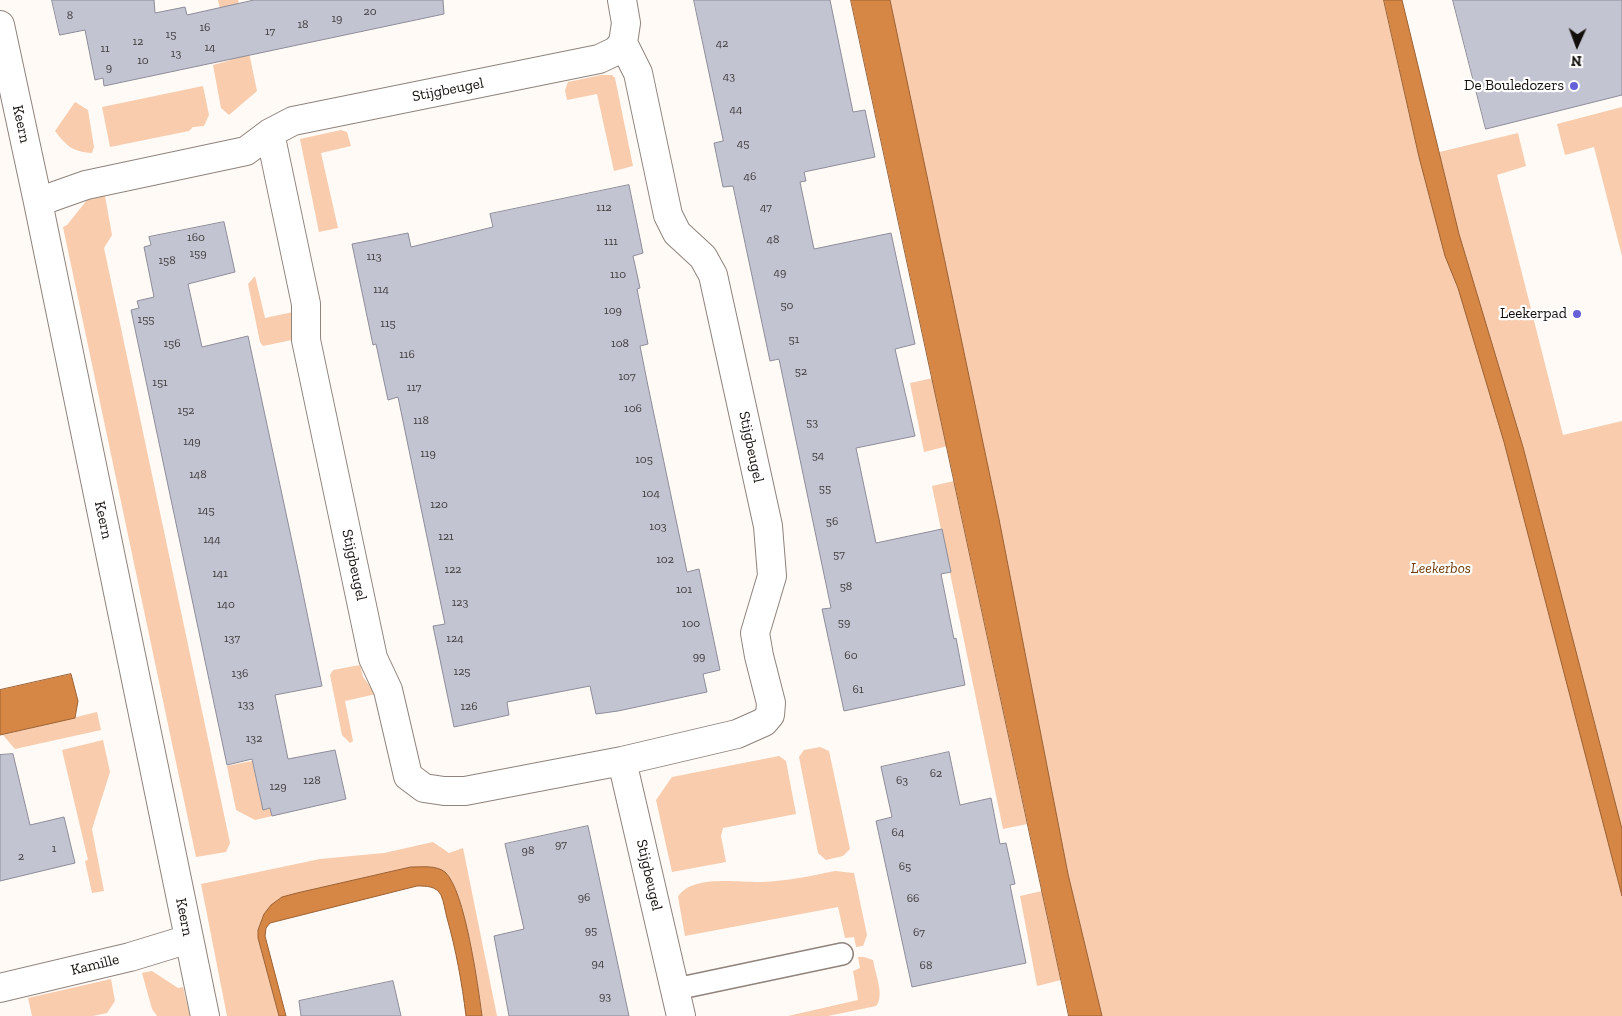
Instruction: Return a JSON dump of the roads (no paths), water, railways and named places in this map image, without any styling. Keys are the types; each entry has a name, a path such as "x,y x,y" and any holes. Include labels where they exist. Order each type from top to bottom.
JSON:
{"street":[{"name":"Stijgbeugel","path":"270,134 306,304 306,340 373,658 388,690 408,776 424,788 444,791 466,791 622,761 737,734 764,722 770,715 771,703 755,633 772,576 768,526 713,275 703,257 677,233 668,215 638,73 624,42 626,23 622,0"},
{"name":"Keern","path":"0,25 205,1016"},
{"name":"Stijgbeugel","path":"38,202 86,185 246,151 293,121 599,59 616,51 624,42"},
{"name":"Stijgbeugel","path":"622,761 681,1016"},
{"name":"Kamille","path":"0,988 130,957 189,939"}],"lane":[{"path":"676,989 842,954"}],"place":[{"name":"De Bouledozers","path":"1574,86"},
{"name":"Leekerpad","path":"1577,314"}],"park label":[{"name":"Leekerbos","path":"1441,569"}]}
